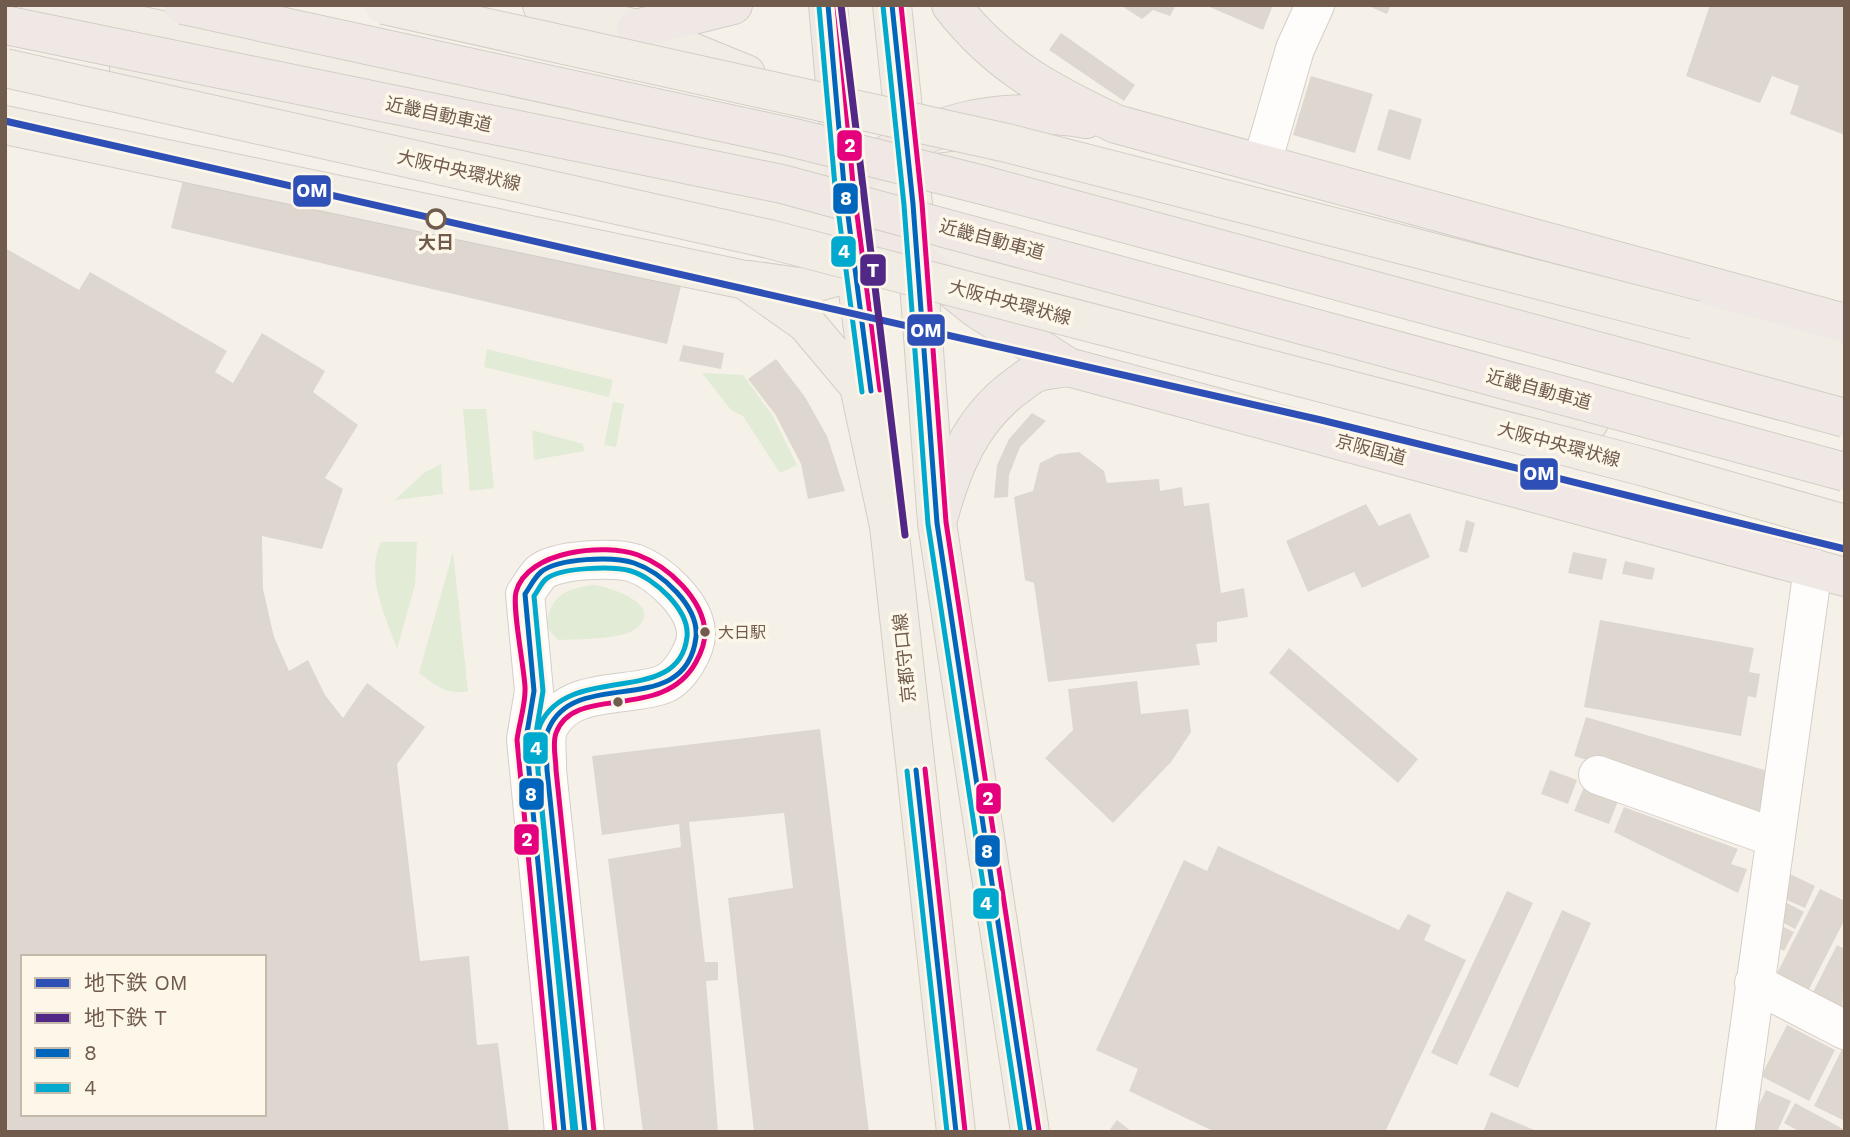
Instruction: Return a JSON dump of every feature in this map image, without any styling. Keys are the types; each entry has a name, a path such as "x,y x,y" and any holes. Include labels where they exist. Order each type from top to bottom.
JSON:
{"highway":[{"path":"183,5 790,137 979,184 1845,418"},
{"path":"636,29 733,5"},
{"path":"828,5 839,128 885,198 956,123 991,114 1031,112 1116,124 1845,323"},
{"path":"951,5 968,27 999,58 1030,80 1116,124"},
{"name":"近畿自動車道","path":"5,25 782,184 1845,472"},
{"name":"京阪国道","path":"885,198 977,309 1068,367 1829,573"},
{"path":"937,523 951,475 978,423 1003,395 1035,373 1068,367"}],"main road":[{"path":"41,5 885,198 979,260 1845,491"},
{"path":"384,5 1007,143 1695,320 1845,362"},
{"path":"542,5 636,29 770,83 839,128"},
{"path":"892,5 885,198 1030,1132"},
{"path":"5,42 831,222 885,198 1001,165 1845,395"},
{"name":"大阪中央環状線","path":"5,68 769,239 1645,467 1845,524"},
{"path":"5,125 745,280 799,287 855,270 885,198"},
{"name":"京都守口線","path":"855,270 889,526 956,1132"},
{"path":"745,280 806,323 859,386 889,526"}],"street":[{"path":"1262,163 1295,49 1315,5"},
{"path":"564,1132 526,739 534,691 525,594 542,571 576,560 634,563 675,593 688,607 696,633 688,660 665,684 620,691 569,704 549,728 548,770 584,1132"},
{"path":"1735,1132 1773,837 1829,573"},
{"path":"1598,775 1773,837"},
{"path":"1754,983 1845,1030"}],"green space":[{"path":"487,349 613,380 609,397 484,367"},
{"path":"702,373 743,375 772,415 797,465 780,473 743,416 731,410"},
{"path":"613,402 624,404 616,447 604,445"},
{"path":"463,409 486,409 494,488 470,491"},
{"path":"532,430 583,444 584,451 534,460"},
{"path":"441,464 443,494 395,500 424,473"},
{"path":"381,542 417,542 415,585 397,649 382,609 376,582 375,569"},
{"path":"453,552 468,691 461,692 442,688 419,673"},
{"path":"593,585 620,593 639,604 644,611 644,619 638,627 623,634 558,640 546,627 555,601 566,592"}],"building":[{"path":"1120,5 1176,5 1170,16 1153,10 1142,19"},
{"path":"1205,5 1273,5 1263,30"},
{"path":"1366,5 1391,5 1387,14"},
{"path":"1710,5 1845,5 1845,135 1790,114 1799,86 1772,76 1760,103 1686,76"},
{"path":"1061,33 1135,85 1124,101 1049,50"},
{"path":"1311,76 1373,94 1355,153 1293,135"},
{"path":"1389,109 1422,119 1410,160 1377,150"},
{"path":"191,148 687,261 667,344 171,228"},
{"path":"5,248 79,290 90,272 227,351 215,372 233,383 262,333 325,371 313,392 358,425 325,478 343,489 322,549 262,536 263,589 274,637 289,671 308,660 325,695 343,718 367,683 425,727 397,764 420,961 469,956 477,1045 498,1043 509,1132 5,1132"},
{"path":"683,345 724,353 721,369 679,361"},
{"path":"776,359 805,397 827,436 845,491 808,499 801,464 775,414 748,379"},
{"path":"1032,413 1046,421 1020,447 1009,475 1008,497 994,498 997,465 1009,439"},
{"path":"1079,452 1104,471 1107,483 1159,479 1160,491 1182,487 1184,506 1209,503 1221,593 1244,588 1248,617 1217,622 1217,642 1196,644 1200,665 1048,682 1034,583 1025,580 1014,497 1033,491 1040,463 1058,454"},
{"path":"1366,504 1379,526 1410,513 1430,557 1362,588 1354,572 1308,592 1286,541"},
{"path":"1466,520 1475,523 1467,553 1459,551"},
{"path":"1573,552 1607,559 1602,580 1568,573"},
{"path":"1625,561 1655,568 1652,580 1622,574"},
{"path":"1600,620 1754,648 1749,672 1760,674 1756,698 1748,696 1741,736 1584,707"},
{"path":"1289,648 1418,759 1398,783 1269,673"},
{"path":"1137,681 1141,714 1188,709 1191,732 1171,762 1113,823 1045,758 1073,730 1068,689"},
{"path":"1586,717 1771,772 1759,812 1574,756"},
{"path":"820,729 869,1132 754,1132 728,898 793,888 784,813 689,822 705,962 718,962 718,980 706,981 718,1132 643,1132 608,859 681,847 679,824 602,835 592,756"},
{"path":"1550,770 1577,780 1568,804 1541,794"},
{"path":"1584,787 1618,801 1609,824 1574,811"},
{"path":"1624,807 1738,849 1731,864 1747,869 1738,893 1614,832"},
{"path":"1218,846 1399,930 1408,914 1431,925 1424,940 1466,960 1385,1132 1215,1132 1129,1091 1138,1069 1096,1050 1184,860 1207,871"},
{"path":"1790,874 1815,886 1805,908 1780,897"},
{"path":"1820,889 1845,901 1845,919 1807,993 1775,977"},
{"path":"1507,891 1533,903 1457,1065 1431,1053"},
{"path":"1785,902 1804,912 1795,929 1776,919"},
{"path":"1562,910 1591,923 1518,1088 1489,1075"},
{"path":"1776,923 1794,932 1784,951 1766,941"},
{"path":"1837,945 1845,949 1842,1012 1811,996"},
{"path":"1787,1025 1835,1050 1809,1101 1761,1076"},
{"path":"1845,1043 1845,1121 1814,1106"},
{"path":"1766,1090 1791,1101 1777,1132 1752,1132 1749,1126"},
{"path":"1795,1103 1845,1132 1800,1132 1784,1123"},
{"path":"1491,1112 1539,1132 1483,1132"},
{"path":"1117,1120 1132,1132 1108,1132"}],"metro line":[{"name":"T","path":"841,5 905,535"},
{"name":"OM","path":"5,121 1321,420 1845,549"}],"transit line":[{"name":"8","path":"828,5 844,185 871,391"},
{"name":"2","path":"837,5 853,184 880,390"},
{"name":"8","path":"892,5 913,204 937,523 1030,1132"},
{"name":"2","path":"901,5 922,203 946,522 1039,1131"},
{"name":"4","path":"819,6 835,186 862,392"},
{"name":"4","path":"883,6 904,205 928,524 1021,1132"},
{"name":"2","path":"555,1132 517,740 525,687 515,600 523,578 535,567 569,553 607,550 638,555 672,575 698,608 705,632 698,659 681,681 663,692 642,698 581,709 566,718 555,737 556,770 594,1131"},
{"name":"8","path":"564,1132 526,739 534,691 525,594 539,574 549,567 572,561 613,559 645,567 666,582 685,602 695,625 696,637 688,662 673,678 652,686 582,699 563,710 547,733 547,770 585,1132"},
{"name":"4","path":"573,1131 535,739 543,691 534,596 544,581 553,575 575,570 612,568 640,575 669,596 683,616 687,637 680,659 665,672 575,694 556,705 539,728 537,740 538,765 538,771 576,1132"},
{"name":"2","path":"925,769 965,1131"},
{"name":"8","path":"916,770 956,1132"},
{"name":"4","path":"907,771 947,1132"}],"place":[{"name":"大日","path":"436,219"},
{"name":"大日駅","path":"705,632"}]}
